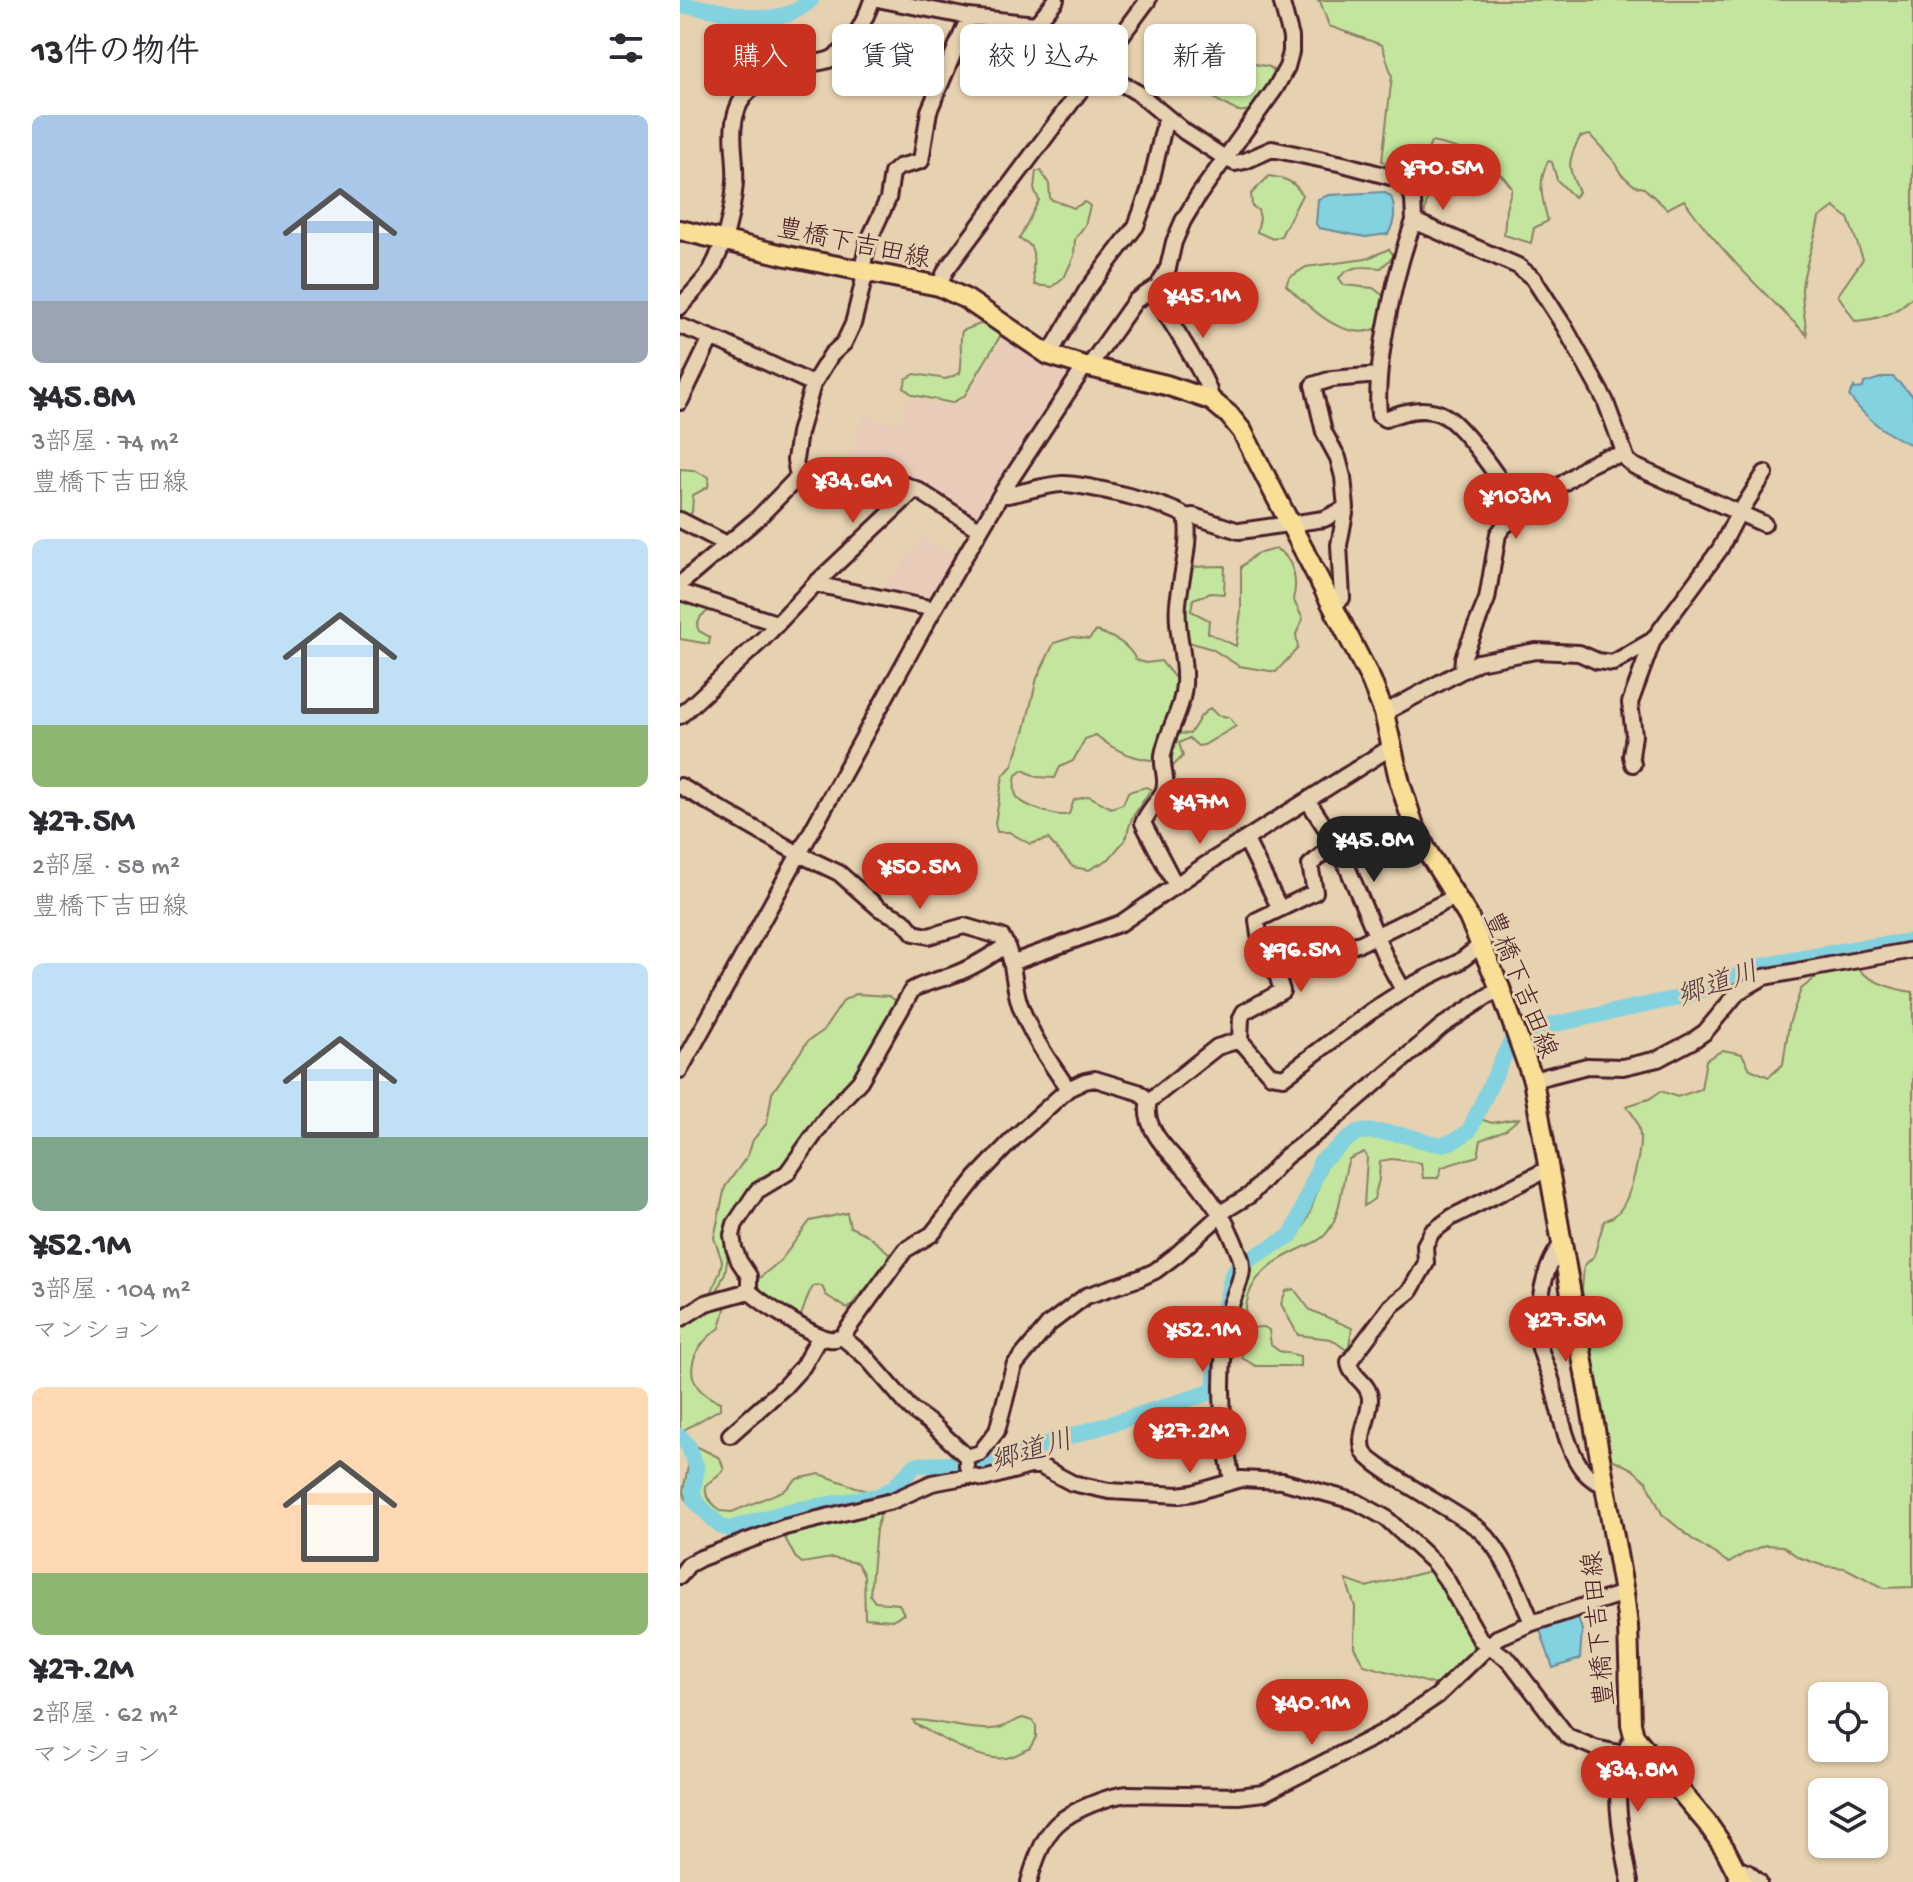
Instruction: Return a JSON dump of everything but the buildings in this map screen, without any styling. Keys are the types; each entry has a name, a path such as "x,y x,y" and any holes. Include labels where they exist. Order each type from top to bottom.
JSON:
{"main road":[{"name":"豊橋下吉田線","path":"680,230 787,256 939,286 966,299 1049,355 1166,385 1211,400 1242,431 1371,680 1384,713 1413,823 1427,851 1457,896 1481,945 1533,1080 1624,1593 1634,1736 1707,1823 1738,1875"}],"street":[{"path":"680,307 710,271 724,239 735,182 734,123 741,103 766,78 792,67 829,60 839,53 855,36 872,0"},
{"path":"882,0 969,17 1036,24 1056,0"},
{"path":"1128,27 1148,0"},
{"path":"680,1070 934,609 1003,491 1085,366 1092,362 1135,301 1158,286 1168,268 1183,221 1275,89 1291,52 1291,37 1281,0"},
{"path":"798,477 795,460 799,433 813,384 831,355 844,343 853,324 868,242 888,199 892,173 899,167 921,161 929,111 969,17"},
{"path":"1128,87 1168,119 1235,163 1272,149 1398,179 1408,187 1413,198 1414,221 1390,308 1379,375 1378,407 1381,418 1409,410 1447,417 1482,456 1522,513"},
{"path":"939,286 946,270 1077,96"},
{"path":"1049,355 1092,282 1136,226 1149,191 1168,119"},
{"path":"1414,221 1518,266 1533,278 1605,400 1624,455 1634,466 1764,524"},
{"path":"1152,290 1197,364 1212,394 1211,400"},
{"path":"680,326 813,384"},
{"path":"680,402 711,338"},
{"path":"1333,606 1342,598 1339,545 1346,508 1341,465 1324,432 1313,385 1332,379 1379,375"},
{"path":"1462,669 1463,658 1487,599 1498,534 1587,466 1604,458 1624,455"},
{"path":"680,584 758,518 798,477 812,473 889,481 916,489 980,530"},
{"path":"1633,764 1634,735 1630,703 1653,640 1711,562 1765,473"},
{"path":"1003,491 1007,495 1049,485 1086,486 1161,504 1182,512 1186,517 1187,532 1177,608 1183,659 1182,699 1162,761 1166,781 1164,790 1143,823 1176,886"},
{"path":"680,716 916,489"},
{"path":"1186,517 1239,531 1324,519 1346,508"},
{"path":"680,520 727,544"},
{"path":"815,584 934,609"},
{"path":"680,592 776,623"},
{"path":"1384,713 1478,662 1536,651 1579,653 1597,661 1613,663 1653,640"},
{"path":"1011,963 1108,930 1392,749"},
{"path":"680,786 846,878 880,909 903,920 914,933 929,936 964,926 1002,937 1007,945 1016,990 1030,1028 1068,1089"},
{"path":"1308,801 1336,843 1403,990"},
{"path":"1246,840 1280,909"},
{"path":"1336,843 1310,865 1315,892 1257,920 1259,935 1282,991 1244,1012 1240,1040 1271,1075 1284,1077 1345,1029 1403,990 1459,962 1481,945"},
{"path":"1275,968 1324,948 1346,947 1377,936 1380,931 1457,896"},
{"path":"749,1291 749,1276 739,1261 732,1235 749,1202 766,1183 787,1173 829,1114 860,1081 912,990 965,969 1007,945"},
{"path":"1533,1080 1587,1066 1636,1065 1658,1059 1705,1032 1738,992 1764,977 1913,950"},
{"path":"680,1576 688,1565 725,1547 785,1527 892,1501 967,1467 997,1431 1014,1366 1041,1331 1086,1296 1155,1271 1221,1215 1250,1195 1285,1157 1331,1122 1442,1026 1500,988"},
{"path":"1232,1480 1220,1390 1229,1313 1242,1262 1221,1215 1161,1142 1152,1126 1147,1106 1149,1101 1217,1047 1240,1040"},
{"path":"749,1291 774,1311 820,1336 842,1337 905,1250 932,1234 995,1158 1068,1089 1095,1079 1138,1092 1149,1101"},
{"path":"1532,1623 1507,1568 1482,1532 1365,1457 1362,1439 1370,1397 1368,1388 1353,1374 1349,1362 1391,1306 1410,1291 1426,1263 1425,1245 1432,1232 1452,1217 1550,1168"},
{"path":"1563,1243 1548,1270 1542,1294 1538,1343 1552,1382 1563,1431 1588,1475 1597,1483 1605,1484"},
{"path":"680,1319 706,1303 749,1291"},
{"path":"730,1435 784,1387 803,1366 820,1336"},
{"path":"842,1337 866,1357 911,1409 934,1426 967,1467 984,1479 1020,1467 1040,1466 1072,1483 1098,1491 1179,1495 1210,1489 1232,1480 1282,1481 1371,1508 1434,1563 1480,1639 1510,1661 1567,1736 1595,1748 1624,1754"},
{"path":"1029,1882 1048,1835 1064,1818 1111,1796 1238,1796 1264,1793 1382,1733 1437,1696 1497,1638 1532,1623 1624,1593"},
{"path":"1630,1882 1618,1811 1624,1754 1634,1736"},
{"path":"1738,1875 1747,1872 1759,1882"}],"shaded area":[{"path":"1007,335 1071,370 1072,374 979,522 917,486 842,473 864,415 898,425 909,398 956,407 967,397"},
{"path":"925,537 956,559 932,599 927,602 880,592"}],"green space":[{"path":"1317,0 1913,0 1913,296 1887,314 1855,321 1838,295 1863,259 1848,218 1834,207 1819,218 1805,273 1802,295 1807,335 1727,253 1684,200 1667,209 1644,188 1635,186 1621,174 1613,160 1590,135 1580,137 1571,159 1572,177 1579,192 1574,197 1557,180 1552,162 1548,161 1542,198 1548,221 1534,228 1531,243 1504,235 1512,188 1505,178 1476,157 1431,142 1427,153 1432,157 1430,165 1444,171 1439,190 1428,193 1424,217 1418,214 1409,181 1382,161 1392,76 1382,45 1329,26"},
{"path":"1256,64 1270,67 1278,75 1253,110 1240,111 1211,96 1256,96"},
{"path":"1036,171 1041,171 1049,184 1050,199 1074,208 1085,202 1090,206 1085,225 1075,239 1074,256 1065,276 1052,287 1035,285 1033,251 1019,239 1039,200 1034,189"},
{"path":"1269,176 1288,181 1302,195 1281,236 1273,239 1257,232 1260,218 1258,210 1252,206 1251,194"},
{"path":"1389,249 1394,256 1381,268 1353,268 1339,278 1344,285 1373,288 1385,297 1380,327 1354,331 1341,327 1317,313 1286,285 1289,278 1306,267 1366,259"},
{"path":"980,324 998,327 1002,333 965,395 952,403 913,395 904,388 906,379 915,374 946,379 960,373 962,331"},
{"path":"680,469 693,470 709,477 708,487 693,495 692,512 687,518 680,515"},
{"path":"1276,549 1291,564 1295,578 1293,599 1303,619 1296,634 1298,648 1276,672 1239,666 1212,649 1185,641 1181,609 1189,567 1225,566 1224,594 1211,593 1193,599 1191,611 1209,620 1208,633 1236,646 1241,611 1241,567 1256,554"},
{"path":"680,596 709,605 710,610 701,616 697,626 699,631 710,637 709,644 680,639"},
{"path":"1096,631 1124,645 1136,660 1146,663 1161,661 1180,684 1177,704 1168,717 1167,727 1175,733 1190,734 1210,708 1217,715 1229,717 1236,726 1204,745 1198,746 1189,738 1179,743 1183,756 1167,772 1165,762 1128,754 1096,735 1085,739 1073,761 1060,767 1055,778 1037,777 1023,770 1016,775 1015,790 1019,799 1048,813 1063,815 1069,814 1074,800 1089,796 1111,808 1123,804 1128,792 1146,787 1151,789 1132,818 1125,840 1109,859 1089,870 1073,867 1048,839 1030,844 1009,832 997,832 995,823 1003,776 1012,766 1037,678 1054,643 1073,637 1089,639"},
{"path":"1857,968 1883,984 1913,992 1913,1587 1884,1588 1845,1568 1824,1566 1798,1557 1783,1546 1766,1545 1729,1563 1692,1539 1662,1514 1647,1482 1632,1469 1606,1456 1582,1290 1584,1266 1594,1256 1604,1221 1615,1215 1624,1204 1634,1174 1640,1135 1636,1119 1626,1106 1649,1099 1661,1091 1677,1097 1701,1089 1706,1060 1723,1050 1742,1054 1750,1069 1769,1077 1783,1064 1789,1024 1801,989 1822,973"},
{"path":"856,994 889,996 898,1002 856,1077 797,1152 782,1166 760,1178 729,1222 725,1240 728,1256 717,1291 725,1309 720,1328 700,1347 692,1368 698,1388 720,1402 720,1409 682,1431 680,1328 705,1309 720,1271 722,1261 714,1238 725,1187 767,1123 772,1093 808,1041 823,1031 844,1000"},
{"path":"1520,1118 1505,1130 1481,1140 1478,1156 1442,1167 1438,1178 1423,1178 1421,1163 1392,1159 1380,1161 1374,1199 1364,1206 1367,1157 1364,1152 1349,1159 1338,1210 1330,1228 1318,1241 1273,1264 1256,1280 1247,1301 1247,1328 1264,1327 1269,1330 1271,1345 1279,1351 1300,1356 1300,1366 1256,1366 1242,1358 1242,1340 1235,1318 1248,1271 1302,1229 1324,1171 1338,1151 1348,1143 1379,1137 1442,1148 1455,1146 1468,1137 1480,1119 1492,1123"},
{"path":"847,1213 850,1227 866,1234 889,1253 884,1268 848,1309 826,1295 822,1286 812,1288 800,1317 771,1308 754,1293 757,1280 781,1260 810,1221"},
{"path":"1294,1289 1310,1310 1352,1328 1348,1351 1331,1339 1298,1335 1281,1304 1286,1291"},
{"path":"692,1444 720,1458 724,1470 705,1486 707,1497 720,1511 732,1512 785,1490 797,1479 820,1474 870,1492 881,1513 876,1529 870,1595 875,1602 899,1604 904,1614 892,1620 865,1618 864,1575 857,1563 832,1558 802,1563 795,1557 782,1532 756,1531 739,1535 714,1528 686,1500 683,1491 689,1462 685,1454"},
{"path":"1434,1570 1471,1635 1474,1654 1436,1685 1364,1665 1354,1647 1355,1607 1346,1580 1366,1587"},
{"path":"1023,1718 1036,1726 1036,1737 1030,1748 1006,1758 971,1752 915,1724 913,1720 990,1729"}],"water":[{"path":"1383,192 1391,196 1394,206 1388,234 1365,237 1319,228 1316,224 1318,199 1329,195"},
{"path":"1893,377 1913,396 1913,445 1877,425 1849,396 1854,387 1863,388 1864,383"},
{"path":"1578,1618 1582,1630 1580,1659 1553,1668 1540,1630"}],"waterway":[{"path":"680,6 764,18 796,11 811,0"},
{"name":"郷道川","path":"1523,1031 1687,996 1761,966 1913,941"},
{"name":"郷道川","path":"1222,1320 1232,1274 1239,1265 1290,1236 1321,1161 1357,1132 1397,1134 1437,1144 1459,1138 1469,1131 1511,1041"},
{"name":"郷道川","path":"680,1436 689,1447 697,1469 694,1500 720,1526 729,1529 789,1511 878,1496 893,1488 916,1465 977,1466 1211,1392 1218,1347"}]}
